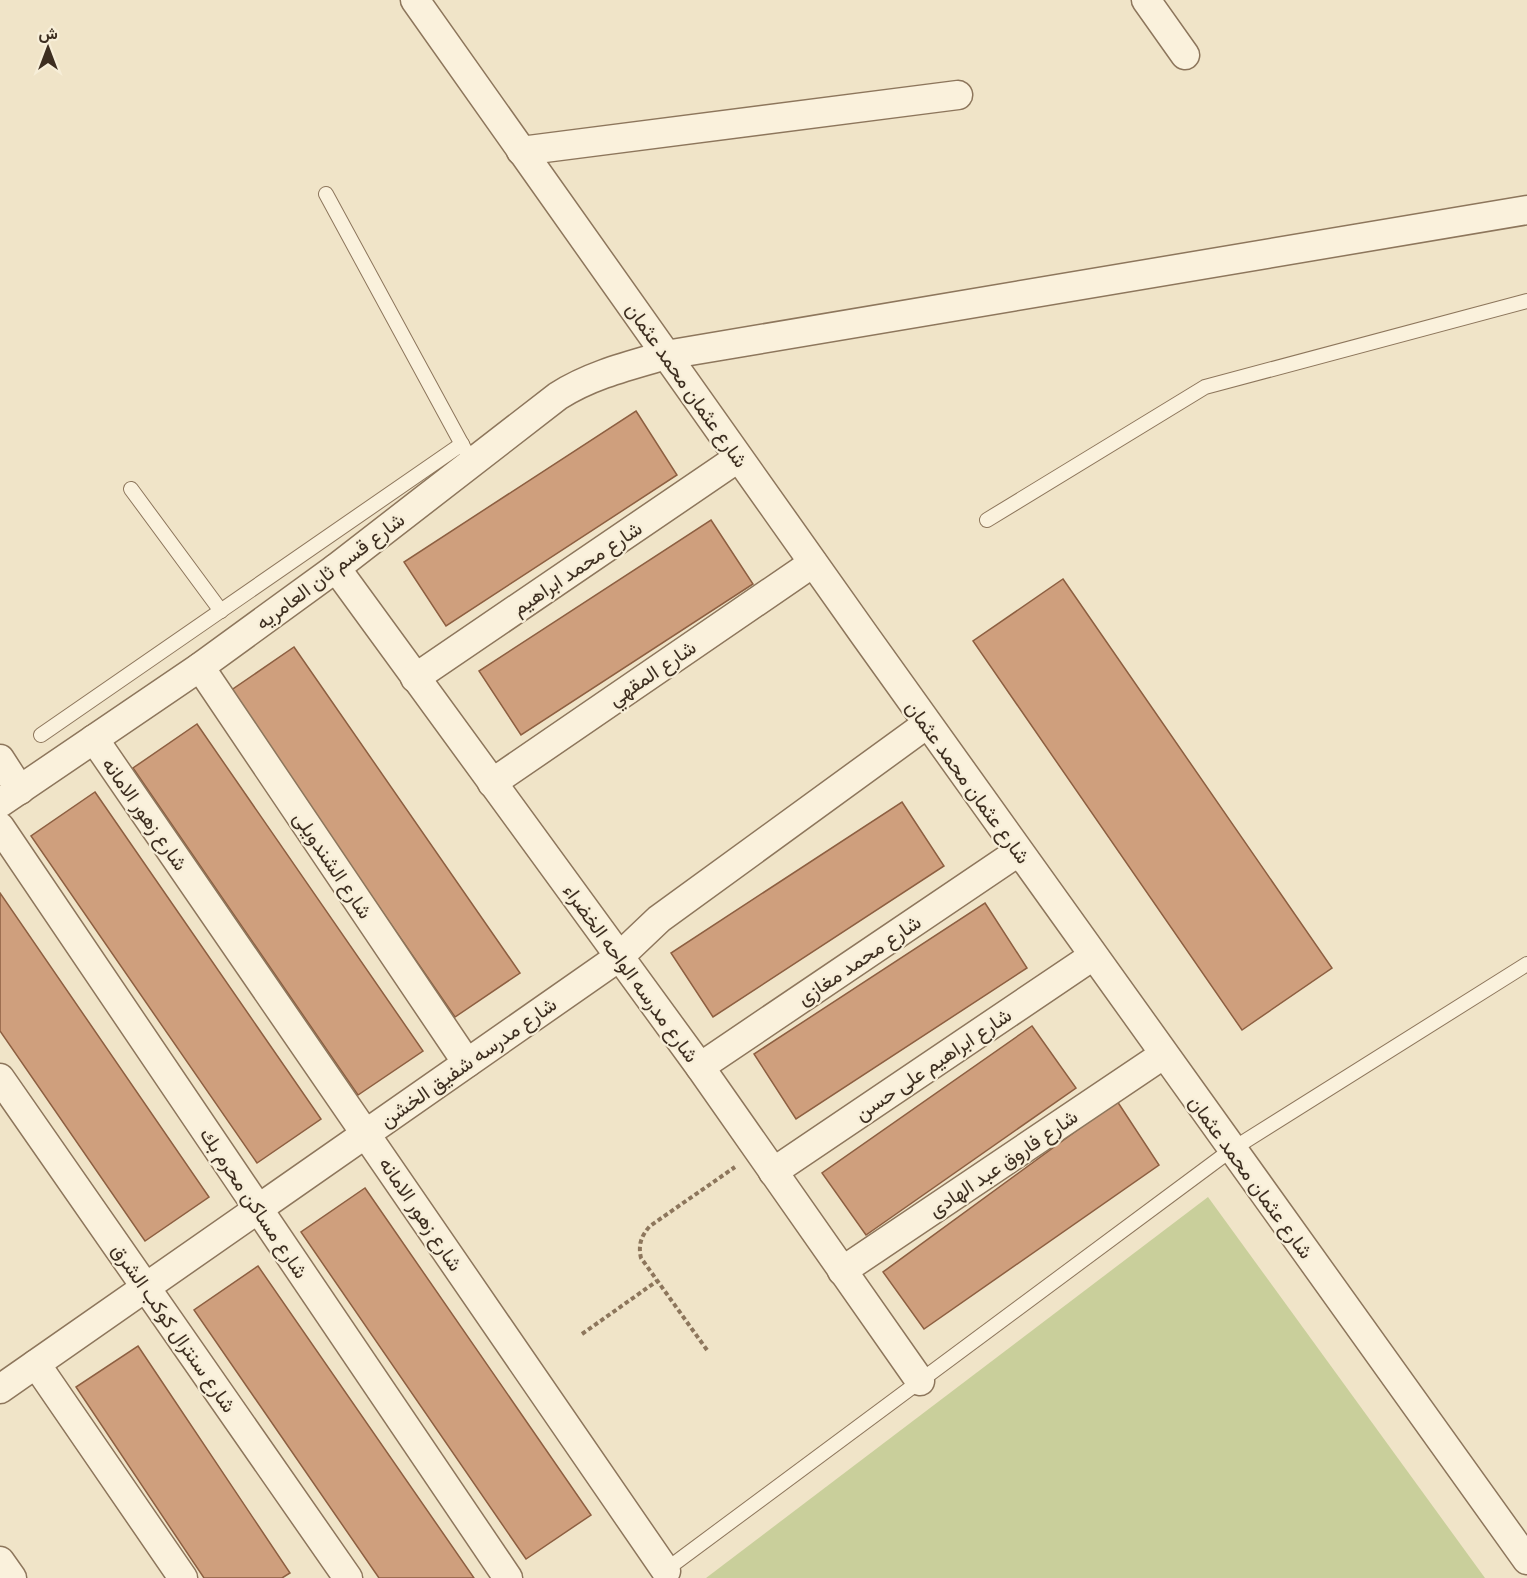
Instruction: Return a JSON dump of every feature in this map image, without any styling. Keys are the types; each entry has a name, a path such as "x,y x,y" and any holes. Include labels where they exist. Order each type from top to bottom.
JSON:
{"street":[{"name":"شارع عثمان محمد عثمان","path":"415,0 1018,852 1527,1560"},
{"path":"1146,0 1185,55"},
{"path":"521,151 958,95"},
{"name":"شارع قسم ثان العامريه","path":"10,797 200,666 336,568 467,454 576,385 606,373 666,355 1527,210"},
{"name":"شارع محمد ابراهيم","path":"415,678 738,458"},
{"name":"شارع المقهي","path":"492,783 813,563"},
{"name":"شارع مدرسه الواحه الخضراء","path":"336,568 700,1067 921,1381"},
{"name":"شارع الشندويلى","path":"200,666 467,1063"},
{"name":"شارع مدرسه شفيق الخشن","path":"0,1389 619,957 659,919 927,724"},
{"name":"شارع زهور الامانه","path":"94,739 366,1133 661,1574"},
{"path":"0,759 10,797"},
{"name":"شارع مساكن محرم بك","path":"0,827 508,1578"},
{"name":"شارع محمد مغازى","path":"700,1067 1018,852"},
{"name":"شارع ابراهيم على حسن","path":"765,1161 1093,956"},
{"name":"شارع فاروق عبد الهادى","path":"842,1271 1163,1055"},
{"name":"شارع سنترال كوكب الشرق","path":"0,1078 146,1287 341,1575"},
{"path":"36,1364 183,1578"},
{"path":"0,1561 12,1578"}],"lane":[{"path":"41,735 220,611 467,454 326,195"},
{"path":"987,520 1204,387 1527,301"},
{"path":"131,489 220,611"},
{"path":"661,1574 1231,1150 1527,964"}],"path":[{"path":"706,1350 641,1258 640,1240 650,1226 765,1161"},
{"path":"582,1334 657,1281"}],"green space":[{"path":"1208,1197 1485,1578 706,1578"}],"building":[{"path":"636,411 677,475 446,626 404,562"},
{"path":"711,520 753,584 521,735 479,671"},
{"path":"1063,579 1332,968 1242,1030 973,641"},
{"path":"294,647 520,973 455,1017 230,691"},
{"path":"197,724 423,1051 358,1095 133,768"},
{"path":"95,792 321,1119 257,1163 31,836"},
{"path":"902,802 944,866 713,1017 671,953"},
{"path":"0,893 209,1197 145,1241 0,1031"},
{"path":"985,903 1027,968 796,1119 754,1054"},
{"path":"1032,1026 1076,1088 866,1235 822,1173"},
{"path":"1117,1101 1159,1165 924,1329 883,1272"},
{"path":"365,1188 591,1515 526,1559 301,1232"},
{"path":"258,1266 474,1578 379,1578 194,1310"},
{"path":"138,1346 290,1573 282,1578 204,1578 76,1387"}]}
